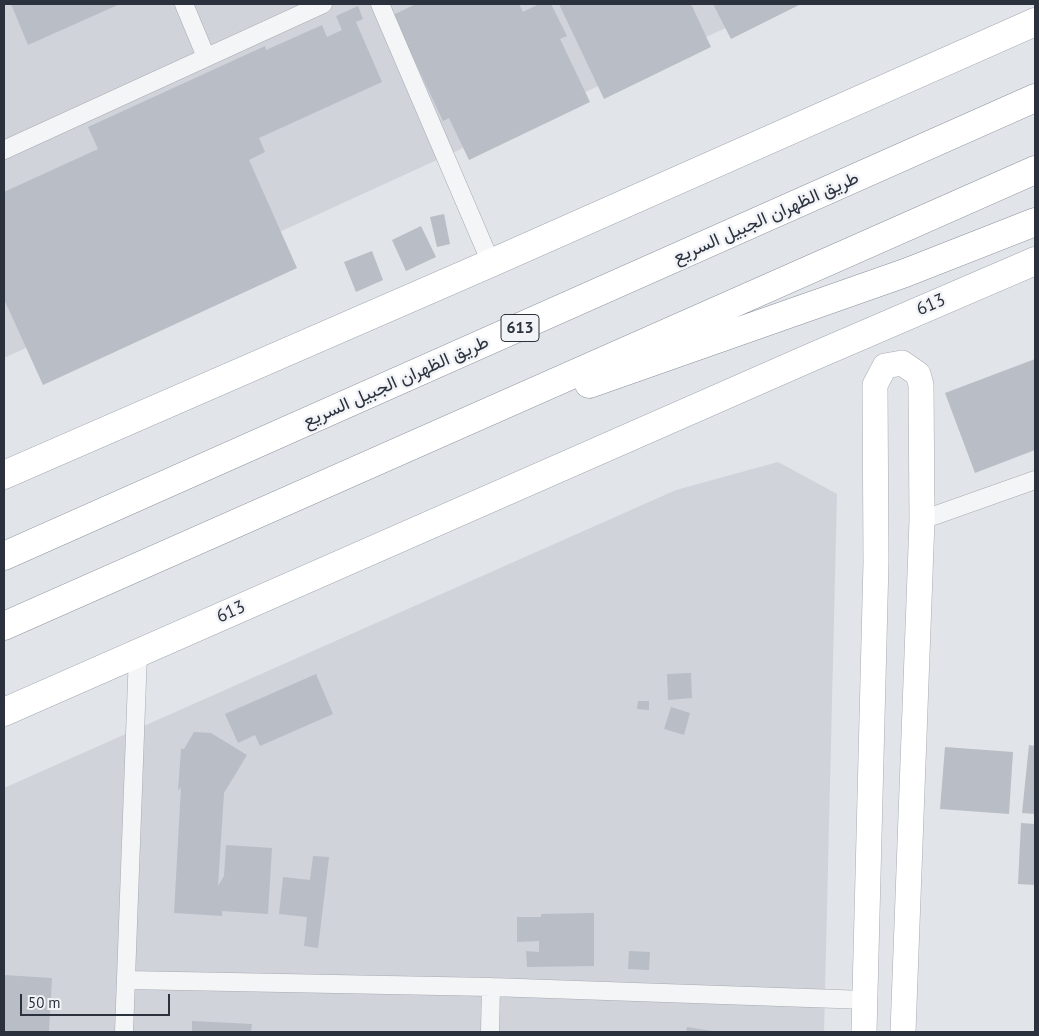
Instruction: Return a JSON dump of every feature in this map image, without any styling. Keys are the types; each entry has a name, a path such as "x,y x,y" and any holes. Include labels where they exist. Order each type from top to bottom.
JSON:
{"main road":[{"path":"4,475 491,263 1035,22"},
{"name":"طريق الظهران الجبيل السريع","path":"4,556 1035,98"},
{"path":"4,626 1035,170"},
{"path":"394,453 905,274 1035,222"},
{"name":"613","path":"4,712 812,356 1035,261"}],"street":[{"path":"184,4 206,57"},
{"path":"4,150 323,4"},
{"path":"380,4 491,263"},
{"path":"864,1032 876,562 875,385 885,366 893,363 902,363 918,374 921,385 922,520 903,1032"},
{"path":"922,520 1035,480"},
{"path":"124,1032 138,653"},
{"path":"126,980 491,987 866,1000"},
{"path":"490,1032 491,987"}],"shaded area":[{"path":"4,4 778,4 4,358"},
{"path":"778,462 837,494 824,1032 4,1032 4,788 676,490"}],"building":[{"path":"11,4 120,4 28,45"},
{"path":"416,4 519,4 523,12 539,4 551,4 567,36 560,39 590,102 469,160 449,118 443,121 393,15"},
{"path":"559,4 691,4 711,47 604,99"},
{"path":"713,4 801,4 731,39"},
{"path":"358,6 363,19 356,22 382,82 259,138 265,152 249,160 297,268 43,385 4,299 4,192 98,149 88,127 265,46 266,50 322,25 327,37 342,30 336,16"},
{"path":"444,214 450,244 437,247 430,217"},
{"path":"421,226 436,257 406,271 392,240"},
{"path":"372,251 383,280 356,292 344,262"},
{"path":"1035,359 1035,450 975,473 945,393"},
{"path":"691,673 692,698 668,700 667,674"},
{"path":"316,674 333,714 260,746 255,735 238,743 225,714"},
{"path":"638,701 649,701 649,710 637,709"},
{"path":"671,707 690,713 684,735 664,729"},
{"path":"194,732 211,733 247,755 224,793 218,886 224,876 226,845 272,848 268,914 222,911 222,916 174,913 181,787 178,791 181,749 184,749"},
{"path":"1029,745 1035,746 1035,814 1022,813"},
{"path":"945,747 1013,752 1009,814 940,809"},
{"path":"1021,823 1035,824 1035,885 1018,884"},
{"path":"313,856 329,857 318,948 304,946 307,917 279,914 283,877 310,880"},
{"path":"594,913 594,966 527,967 526,951 539,952 539,941 517,942 517,917 541,917 541,914"},
{"path":"629,951 650,952 649,970 628,969"},
{"path":"4,975 52,978 49,1032 4,1032"},
{"path":"192,1021 252,1024 251,1032 192,1032"},
{"path":"687,1027 712,1031 712,1032 686,1032"}]}
